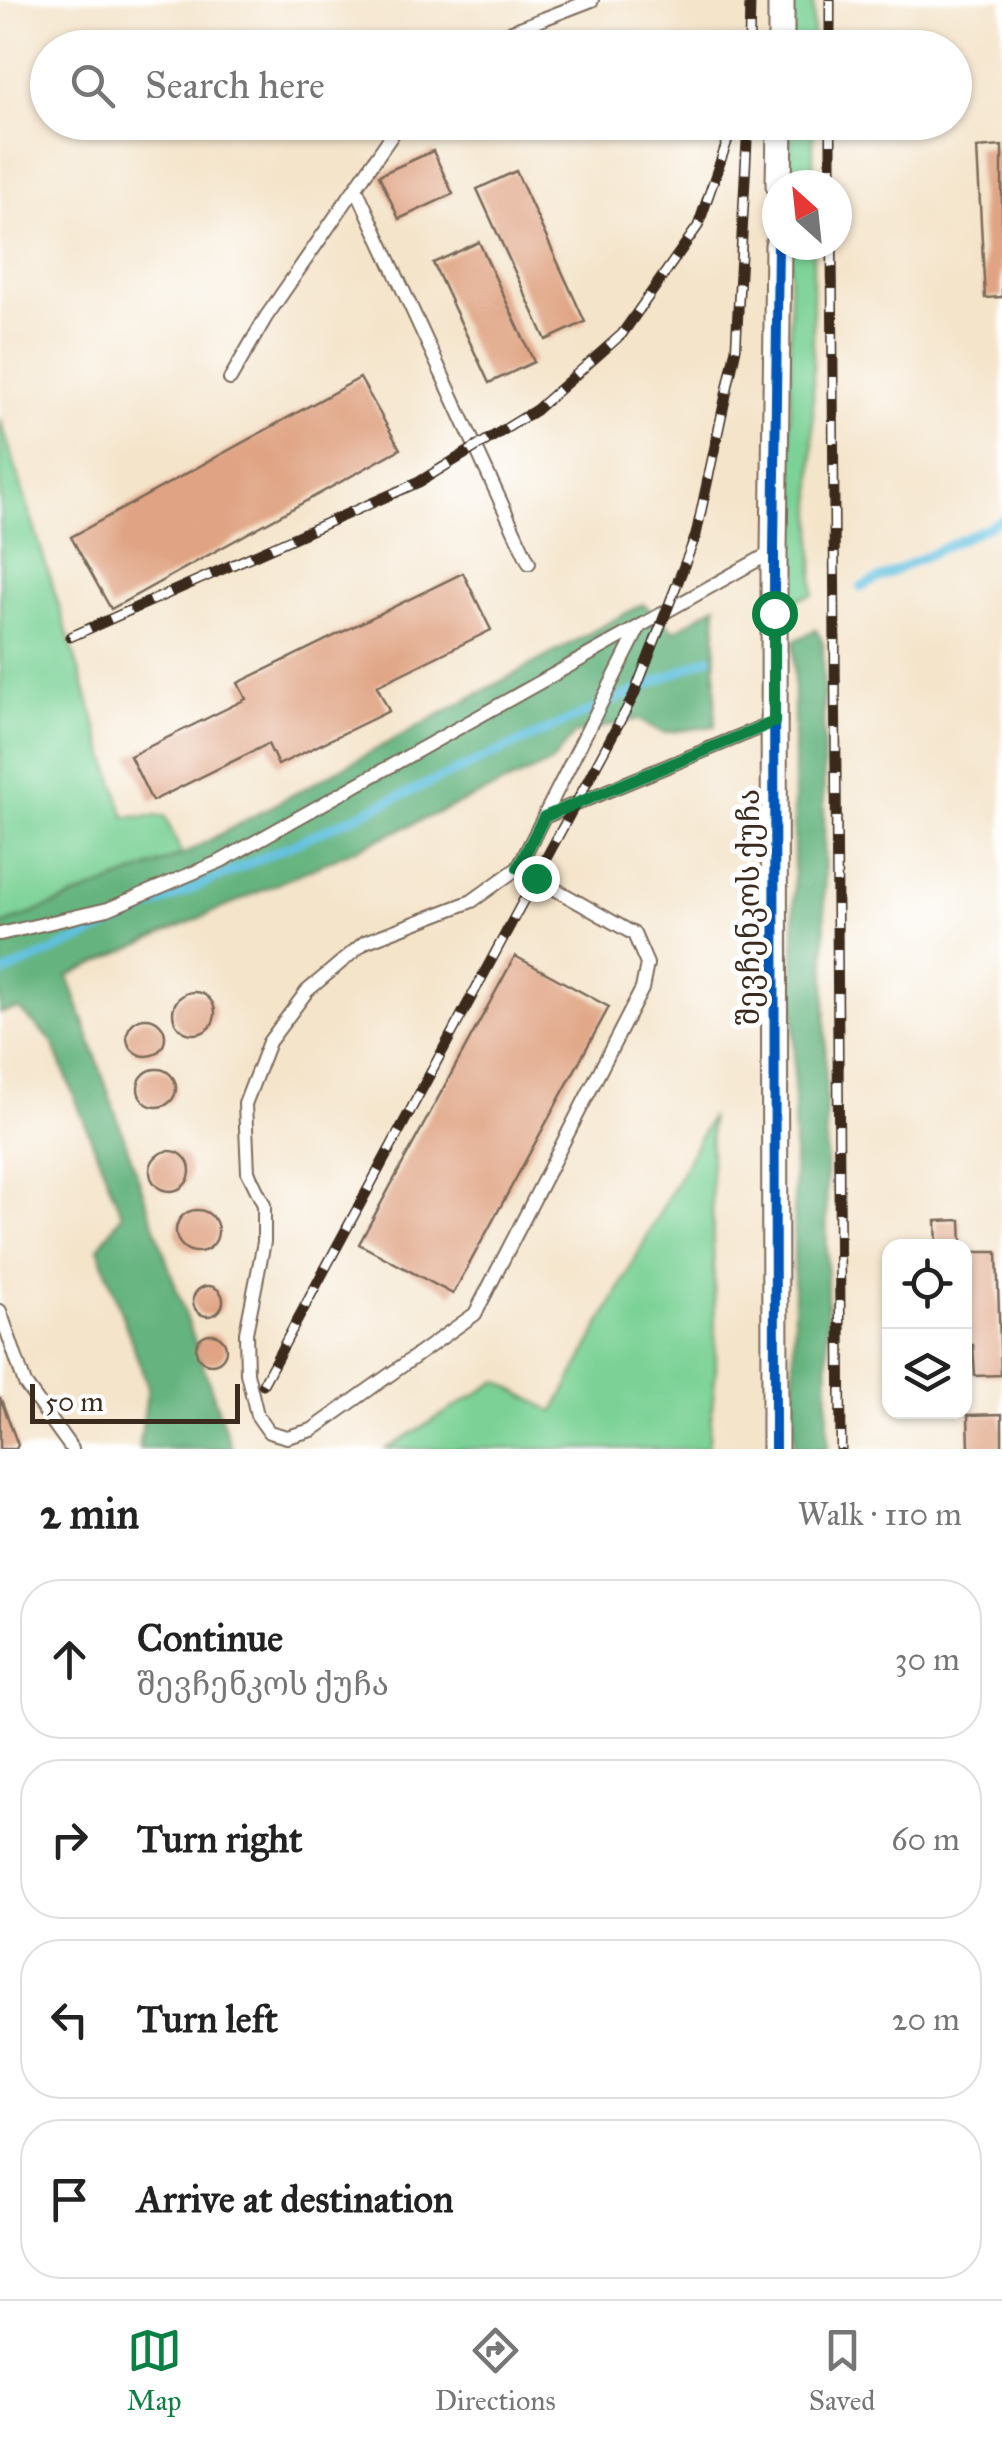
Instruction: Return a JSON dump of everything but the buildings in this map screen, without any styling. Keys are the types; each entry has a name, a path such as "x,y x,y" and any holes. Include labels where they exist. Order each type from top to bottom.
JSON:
{"street":[{"path":"781,30 782,0"},
{"path":"779,170 780,140"},
{"name":"შევჩენკოს ქუჩა","path":"775,1449 774,551 778,260"}],"lane":[{"path":"515,30 592,0"},
{"path":"230,380 266,317 389,140"},
{"path":"356,188 529,563"},
{"path":"0,934 108,909 221,860 774,551"},
{"path":"518,868 634,934 646,964 642,989 475,1314 312,1430 287,1437 269,1432 257,1415 247,1373 246,1332 264,1242 264,1205 248,1172 244,1104 270,1042 307,991 365,942 472,900 518,868 640,626"},
{"path":"544,817 774,722"},
{"path":"0,1311 25,1384 72,1449"}],"green space":[{"path":"791,0 813,0 813,30 791,30"},
{"path":"790,140 813,140 813,170 790,170"},
{"path":"790,260 813,260 813,594 790,601"},
{"path":"0,418 125,817 165,816 182,855 0,926"},
{"path":"643,604 675,631 716,605 715,726 663,733 638,719 574,734 551,763 68,976 232,1449 139,1449 148,1387 98,1248 122,1215 52,1041 19,1009 0,1013 0,926 182,855"},
{"path":"816,630 823,643 828,1449 794,1449 794,641"},
{"path":"710,1118 716,1368 708,1449 386,1449 498,1381 554,1412"}],"waterway":[{"path":"861,587 1002,520"},
{"path":"0,975 709,658"}],"railway":[{"path":"749,30 750,0"},
{"path":"830,0 830,30"},
{"path":"70,637 419,482 536,410 622,334 698,226 728,140"},
{"path":"263,1384 633,697 696,535 736,348 747,140"},
{"path":"831,140 831,170"},
{"path":"832,260 841,1449"}],"cycle path":[{"path":"775,1449 774,551 778,260"}],"route":[{"path":"536,878 518,868 544,817 774,722 774,613"}]}
